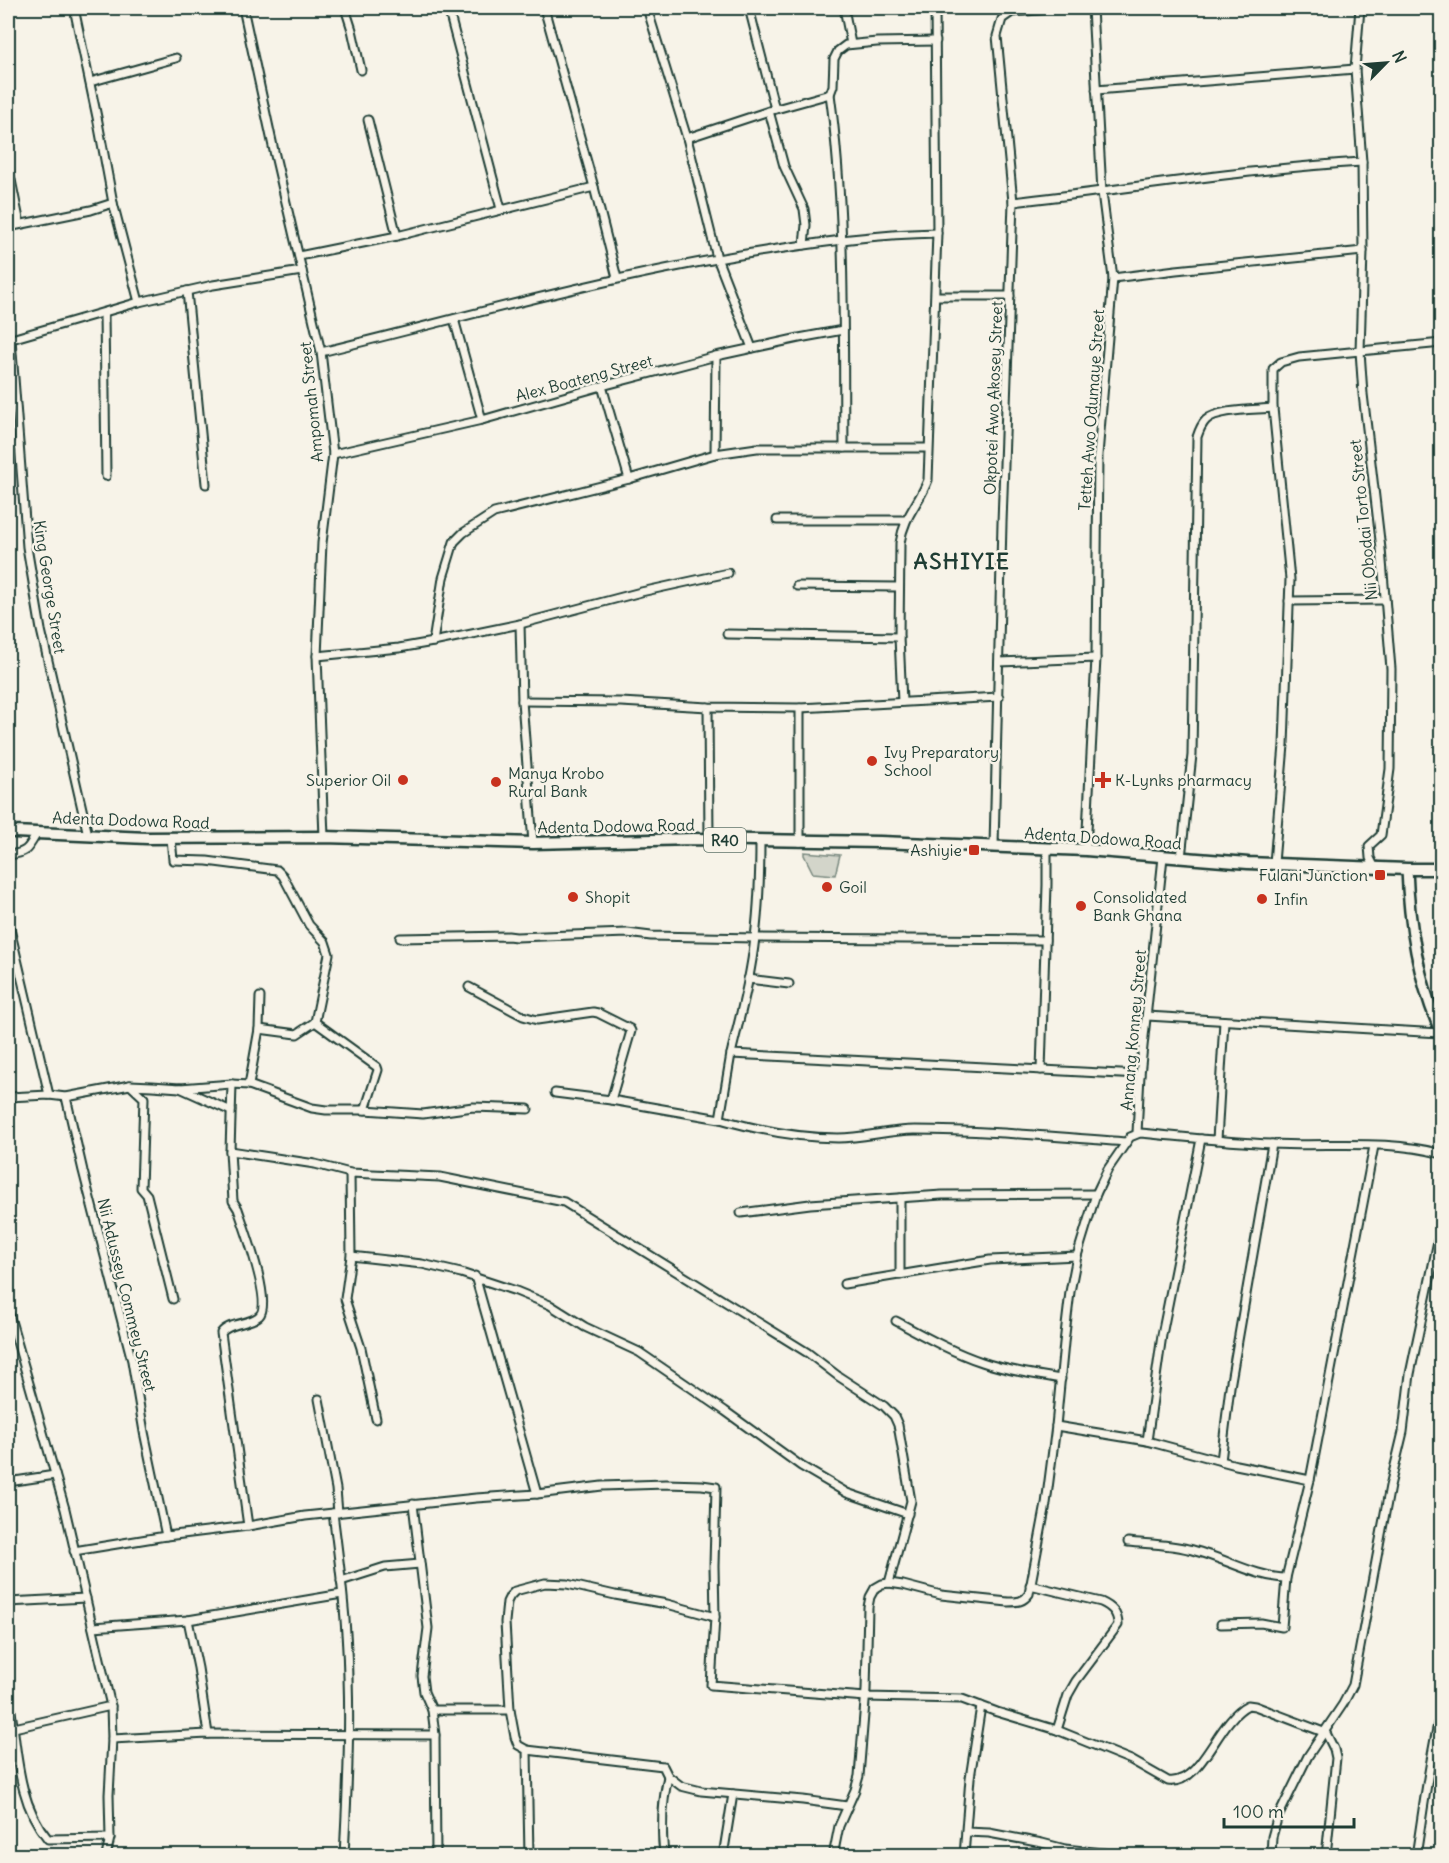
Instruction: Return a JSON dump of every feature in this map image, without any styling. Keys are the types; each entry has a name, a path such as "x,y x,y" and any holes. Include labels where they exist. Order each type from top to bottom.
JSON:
{"main road":[{"name":"Adenta Dodowa Road","path":"8,830 171,838 324,837 533,843 709,839 880,842 1086,850 1163,857 1375,868 1442,868"}],"street":[{"path":"74,8 113,203 139,302"},
{"name":"Ampomah Street","path":"243,8 321,352 333,454 322,543 317,656 324,837"},
{"path":"345,8 361,70"},
{"path":"448,8 501,209"},
{"path":"544,8 617,278"},
{"path":"647,8 687,138 717,258 752,348"},
{"path":"749,8 784,166 804,209 806,225 804,245"},
{"path":"844,8 851,44"},
{"path":"902,702 898,587 900,543 905,520 924,491 928,480 937,233 935,8"},
{"name":"Okpotei Awo Akosey Street","path":"994,846 1013,202 996,36 1002,19 1012,12 1065,8"},
{"name":"Tetteh Awo Odumaye Street","path":"1086,850 1096,658 1098,454 1113,278 1102,192 1092,8"},
{"name":"Nii Obodai Torto Street","path":"1360,8 1355,69 1362,162 1363,251 1360,351 1391,669 1390,769 1381,835 1369,846 1370,858 1375,868"},
{"path":"844,448 842,240 837,157 830,94 833,86 834,59 841,48 851,44 936,41"},
{"path":"90,82 176,58"},
{"path":"1096,90 1355,69"},
{"path":"687,138 830,94"},
{"path":"368,120 397,236"},
{"path":"1013,202 1299,166 1362,162"},
{"path":"8,165 20,224"},
{"path":"298,256 397,236 594,187"},
{"path":"8,227 91,210 113,203"},
{"path":"321,352 617,278 717,258 842,240 937,233"},
{"path":"1113,278 1363,251"},
{"path":"9,339 139,302 213,285 302,271"},
{"path":"187,291 206,484"},
{"path":"936,296 1010,296"},
{"path":"104,313 106,476"},
{"path":"454,319 482,420"},
{"name":"Alex Boateng Street","path":"333,454 482,420 716,356 843,330"},
{"name":"King George Street","path":"9,339 27,547 41,630 88,835"},
{"path":"1274,863 1284,745 1290,579 1273,408 1273,369 1281,362 1299,357 1442,343"},
{"path":"715,454 716,356"},
{"path":"602,386 629,479"},
{"path":"1181,858 1192,755 1197,437 1206,419 1213,416 1221,413 1273,408"},
{"path":"8,447 19,445"},
{"path":"433,642 443,578 454,542 463,533 494,513 629,479 715,454 757,448 928,448"},
{"path":"777,520 905,520"},
{"path":"317,656 399,648 433,642 519,624 641,592 728,573"},
{"path":"797,586 898,587"},
{"path":"1289,601 1385,600"},
{"path":"519,624 522,701 533,843"},
{"path":"727,634 899,637"},
{"path":"999,662 1096,658"},
{"path":"522,701 800,708 999,697"},
{"path":"708,707 709,839"},
{"path":"800,708 800,842"},
{"path":"8,855 26,850 37,832"},
{"path":"171,838 172,860 207,861 277,870 284,876 309,925 328,948 329,954 315,1022 297,1034 259,1029"},
{"path":"720,1119 755,938 760,841"},
{"path":"1041,1070 1047,849"},
{"name":"Annang Konney Street","path":"1137,1133 1140,1075 1163,857"},
{"path":"1147,1016 1441,1034 1426,996 1418,967 1410,923 1407,869"},
{"path":"10,929 49,1095"},
{"path":"400,938 627,933 651,936 755,938 1045,940"},
{"path":"748,979 789,984"},
{"path":"469,987 523,1016 537,1020 598,1013 630,1029 632,1031 611,1100"},
{"path":"249,1085 259,1029 260,997"},
{"path":"1217,1140 1224,1021"},
{"path":"315,1022 377,1067 365,1110"},
{"path":"731,1054 1140,1075"},
{"path":"8,1097 49,1095 66,1097 130,1085 180,1088 232,1084 249,1085 312,1108 326,1110 423,1114 473,1107 528,1109"},
{"path":"232,1084 230,1151 233,1201 238,1209 258,1271 264,1306 263,1313 253,1321 224,1329 221,1333 248,1526"},
{"path":"130,1085 144,1098 141,1188 147,1195 173,1299"},
{"path":"180,1088 231,1111"},
{"path":"555,1093 611,1100 720,1119 772,1131 839,1138 913,1130 991,1132 1126,1142"},
{"name":"Nii Adussey Commey Street","path":"66,1097 132,1361 166,1536"},
{"path":"833,1856 839,1826 859,1776 866,1697 868,1607 875,1588 889,1583 941,1595 1008,1602 1019,1602 1029,1594 1046,1504 1070,1292 1077,1256 1096,1194 1108,1169 1126,1142 1137,1133 1272,1144 1406,1148 1442,1154"},
{"path":"1147,1440 1162,1335 1201,1139"},
{"path":"1221,1461 1226,1436 1230,1387 1272,1144"},
{"path":"1221,1624 1261,1623 1282,1627 1286,1578 1310,1480 1374,1146"},
{"path":"230,1151 315,1164 350,1173 440,1177 564,1202 808,1353 890,1411 897,1425 911,1494 908,1515 889,1583"},
{"path":"350,1173 351,1256 345,1299 361,1348 376,1419"},
{"path":"741,1213 810,1204 942,1195 1096,1194"},
{"path":"900,1198 900,1275"},
{"path":"1271,1856 1272,1837 1277,1819 1308,1756 1326,1733 1353,1684 1390,1486 1403,1432 1410,1374 1442,1222"},
{"path":"351,1256 422,1264 475,1276 550,1305 585,1327 639,1352 801,1466 847,1493 908,1515"},
{"path":"844,1284 990,1260 1077,1256"},
{"path":"475,1276 537,1494"},
{"path":"8,1310 74,1551 111,1706 110,1838 106,1856"},
{"path":"896,1321 983,1363 1061,1379"},
{"path":"319,1399 336,1489 340,1581 348,1674 349,1733 344,1856"},
{"path":"1056,1426 1147,1440 1221,1461 1310,1480"},
{"path":"8,1482 54,1475"},
{"path":"74,1551 336,1513 510,1494 537,1494 602,1486 666,1484 716,1487 715,1617 711,1685 866,1697 962,1699 1057,1730 1131,1760 1168,1781 1174,1782 1181,1781 1195,1771 1233,1715 1248,1705 1326,1733 1336,1758 1326,1856"},
{"path":"413,1504 428,1628 422,1676 424,1692 432,1710 435,1735 436,1856"},
{"path":"1128,1542 1189,1549 1271,1578 1286,1578"},
{"path":"340,1581 385,1567 420,1564"},
{"path":"715,1617 667,1604 567,1584 545,1583 515,1591 507,1602 505,1622 510,1710 518,1745 527,1750 663,1766 668,1776 681,1786 700,1791 847,1806"},
{"path":"1030,1585 1101,1602 1110,1606 1118,1617 1118,1625 1068,1695 1057,1730"},
{"path":"93,1627 188,1620 342,1594"},
{"path":"8,1602 86,1598"},
{"path":"188,1620 208,1734"},
{"path":"8,1693 21,1784 30,1812 48,1839 110,1838"},
{"path":"14,1728 111,1706"},
{"path":"964,1856 969,1778 981,1706"},
{"path":"1416,1856 1432,1747 1442,1706"},
{"path":"432,1710 510,1710"},
{"path":"112,1739 208,1734 435,1735"},
{"path":"527,1750 529,1856"},
{"path":"663,1856 661,1832 668,1776"},
{"path":"723,1856 733,1794"},
{"path":"966,1832 1000,1835 1042,1843 1065,1852 1132,1856"}],"shaded area":[{"path":"804,852 840,855 835,875 813,873"}],"place":[{"name":"Ivy Preparatory School","path":"872,761"},
{"name":"Superior Oil","path":"403,780"},
{"name":"K-Lynks pharmacy","path":"1103,780"},
{"name":"Manya Krobo Rural Bank","path":"496,782"},
{"name":"Ashiyie","path":"974,850"},
{"name":"Fulani Junction","path":"1380,875"},
{"name":"Goil","path":"827,887"},
{"name":"Shopit","path":"573,897"},
{"name":"Infin","path":"1262,899"},
{"name":"Consolidated Bank Ghana","path":"1081,906"}],"district":[{"name":"ASHIYIE","path":"962,561"}]}
